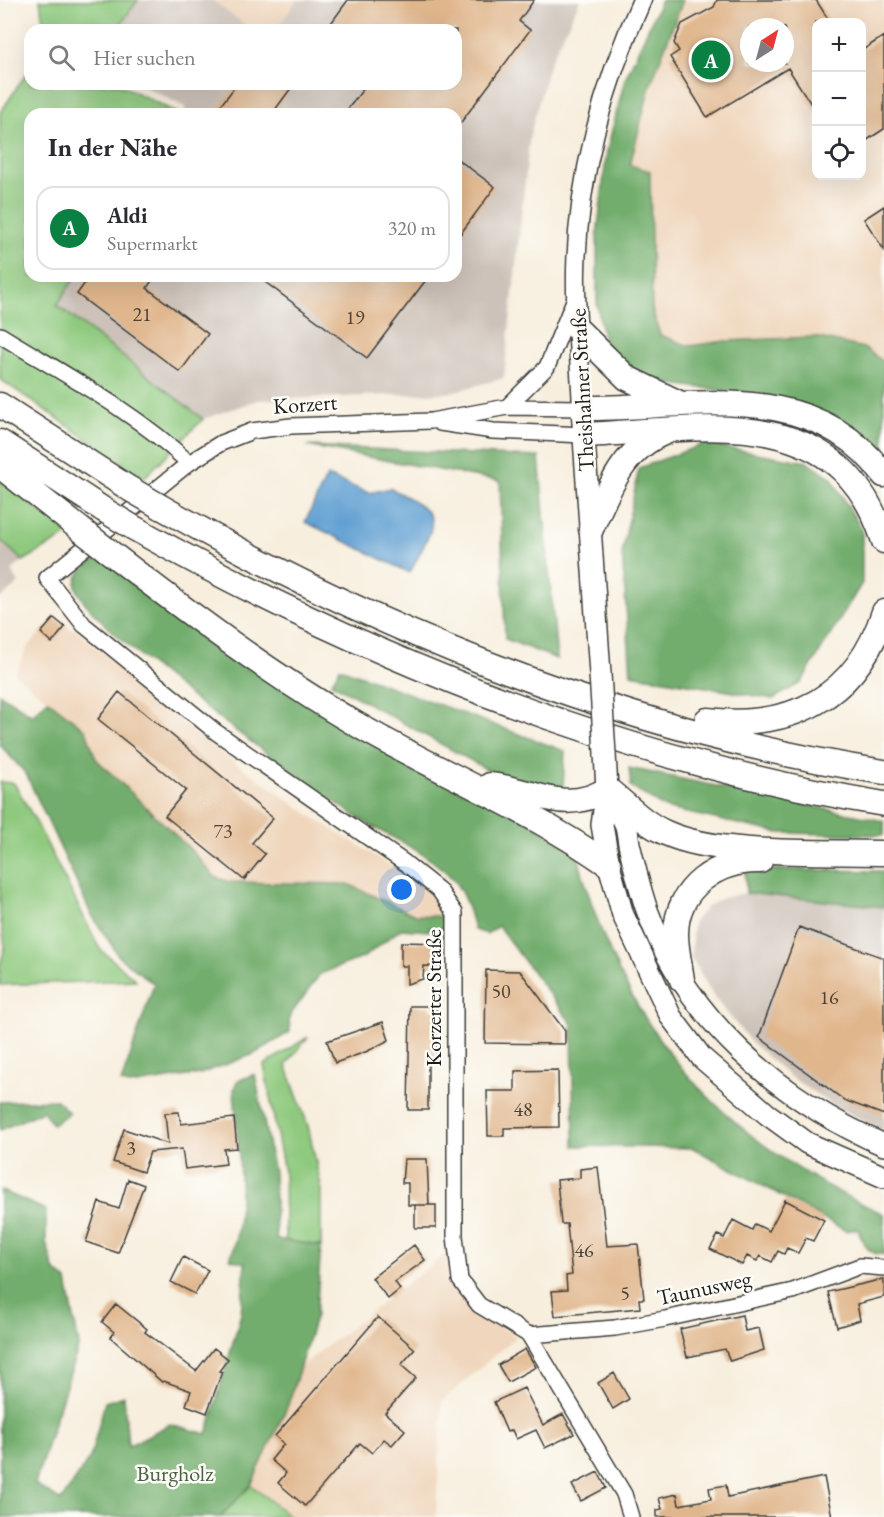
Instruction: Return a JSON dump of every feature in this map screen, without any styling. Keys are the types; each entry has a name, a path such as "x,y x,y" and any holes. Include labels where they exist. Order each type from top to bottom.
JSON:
{"highway":[{"path":"579,331 627,378 684,405"},
{"path":"582,408 749,404 798,413 832,429 848,440 884,475"},
{"path":"0,405 161,507 250,557 370,615 524,677 630,711 785,753 884,772"},
{"path":"584,435 744,428 774,432 799,440 844,471 859,488 879,524 884,541"},
{"path":"591,529 620,470 647,441 669,431"},
{"path":"0,442 104,510 250,592 352,640 498,700 625,742 702,764 775,782 884,804"},
{"path":"0,466 211,629 307,695 566,836 609,865"},
{"path":"630,711 738,724 792,715 812,705 846,680 865,655 884,612"},
{"path":"464,782 496,785 538,798 565,801 586,800 607,789 641,818 676,837 722,847 884,853"},
{"path":"682,980 676,945 677,923 685,901 699,882 727,865 764,861 800,851"}],"main road":[{"name":"Theishahner Straße","path":"582,408 607,789 602,825 609,865 623,915 645,966 671,1017 702,1058 767,1114 807,1143 884,1177"},
{"name":"Theishahner Straße","path":"607,789 626,827 647,909 696,1003 727,1038 785,1091 848,1129 884,1145"}],"street":[{"name":"Theishahner Straße","path":"582,408 576,295 578,237 590,155 615,62 642,0"},
{"path":"507,407 547,367 576,295"},
{"path":"0,335 110,402 165,440 189,463"},
{"name":"Korzert","path":"47,578 189,463 221,443 252,431 291,426 431,421 507,407 582,408"},
{"name":"Korzert","path":"431,421 493,431 584,435"},
{"name":"Korzerter Straße","path":"47,578 84,625 216,732 405,863 439,890 455,913 455,1236 460,1280 479,1305 529,1335 624,1494 631,1517"},
{"name":"Taunusweg","path":"529,1335 615,1328 665,1319 793,1291 860,1266 884,1268"}],"shaded area":[{"path":"138,0 212,0 244,24 120,24"},
{"path":"212,0 297,0 280,24 244,24"},
{"path":"297,0 580,0 550,62 530,134 504,378 448,393 258,400 203,419 57,305 72,282 462,282 462,108 185,108 151,90 462,90 462,24 280,24"},
{"path":"683,0 884,0 884,362 864,348 815,337 725,341 689,346 660,335 652,310 629,166 650,86"},
{"path":"0,540 23,561 11,571 19,583 0,599"},
{"path":"55,616 72,630 74,628 198,736 305,812 426,888 448,917 415,915 348,884 229,882 215,877 189,848 96,759 86,730 15,674 27,648"},
{"path":"746,893 884,907 884,1131 831,1104 788,1075 751,1042 714,997 691,957 693,923 707,906 722,898"},
{"path":"448,1252 459,1285 480,1312 516,1337 442,1401 436,1517 221,1517 251,1485 288,1406 300,1367"}],"green space":[{"path":"40,0 138,0 120,24 43,24"},
{"path":"661,0 683,0 650,86 630,165 650,171 652,309 660,335 689,346 725,341 815,337 864,348 884,362 884,464 771,397 664,383 632,374 605,349 597,304 597,235 607,150 625,79"},
{"path":"24,77 24,90 131,90 167,108 24,108 24,282 72,282 57,305 203,419 144,478 0,379 0,113"},
{"path":"704,444 808,462 831,477 862,530 862,583 801,683 773,699 631,674 622,553 639,468"},
{"path":"307,446 539,457 557,659 505,639 500,481"},
{"path":"0,480 70,534 23,561 0,540"},
{"path":"100,556 577,852 596,915 620,973 649,1025 685,1072 726,1114 773,1151 825,1185 884,1214 884,1254 873,1253 864,1243 858,1229 846,1231 693,1148 574,1146 572,1024 498,926 487,934 474,930 460,889 441,867 355,816 249,741 115,634 87,605 76,586 81,572"},
{"path":"340,668 565,751 563,789 495,774 331,683"},
{"path":"0,694 32,715 48,700 86,730 96,759 189,848 215,877 229,882 348,884 415,915 448,917 446,929 429,928 429,931 401,929 364,957 320,974 289,1017 290,1032 254,1054 200,1074 130,1085 121,1083 154,984 120,958 91,914 26,774 0,745"},
{"path":"629,768 884,821 884,835 779,833 665,808 631,787"},
{"path":"0,782 14,783 100,949 136,980 0,985 0,965 5,947 0,915"},
{"path":"745,869 884,871 884,907 746,893"},
{"path":"308,1037 286,1065 308,1126 321,1186 321,1246 285,1241 284,1172 264,1065"},
{"name":"Burgholz","path":"255,1074 274,1173 276,1239 321,1246 316,1315 288,1405 251,1485 220,1517 0,1517 0,1190 46,1210 46,1242 54,1269 67,1281 79,1345 35,1484 61,1501 90,1458 105,1402 124,1396 128,1446 170,1424 207,1434 241,1314 245,1263 230,1259 239,1219 240,1197 234,1089 237,1081"},
{"path":"57,1100 69,1113 53,1125 43,1111 0,1130 0,1102"},
{"path":"251,1485 290,1517 220,1517"}],"water":[{"path":"327,476 369,493 390,488 421,506 429,514 432,522 430,531 410,573 305,522"}],"building":[{"path":"348,0 534,0 519,21 530,30 462,121 462,108 349,108 362,90 462,90 462,24 330,24"},
{"path":"717,0 816,0 827,18 812,18 812,106 791,72 794,72 794,18 740,18 740,72 781,72 707,117 670,57 679,51 674,43 682,24 714,7"},
{"path":"884,36 884,129 866,141 866,72 866,48"},
{"path":"232,90 290,90 276,108 219,108"},
{"path":"462,162 495,187 462,232"},
{"path":"884,206 884,250 864,219"},
{"path":"86,282 151,282 147,288 208,334 180,372 77,294"},
{"path":"265,282 424,282 367,358"},
{"path":"54,618 65,627 52,643 41,633"},
{"path":"119,692 273,818 252,843 265,854 244,880 165,816 186,790 98,719"},
{"path":"799,927 884,958 884,1115 844,1100 759,1037"},
{"path":"401,942 440,943 440,967 424,966 423,979 407,984 407,966 401,966"},
{"path":"486,970 520,971 565,1031 565,1044 485,1043"},
{"path":"410,1006 429,1006 430,1009 437,1009 436,1062 428,1062 428,1110 408,1110"},
{"path":"383,1022 389,1040 368,1051 335,1063 327,1041"},
{"path":"558,1070 559,1127 504,1128 504,1136 488,1136 487,1091 515,1091 515,1071"},
{"path":"179,1112 181,1124 234,1118 237,1148 224,1149 226,1164 185,1169 182,1149 150,1152 143,1172 113,1162 124,1129 168,1144 165,1113"},
{"path":"404,1159 427,1159 429,1205 408,1205 408,1183 402,1183"},
{"path":"598,1167 607,1246 638,1244 644,1299 639,1299 640,1308 555,1316 552,1291 567,1290 566,1276 572,1275 567,1224 561,1224 557,1180 580,1178 580,1169"},
{"path":"128,1179 144,1185 118,1253 86,1242 99,1202 119,1209"},
{"path":"785,1200 824,1220 813,1241 806,1238 798,1253 787,1248 784,1254 778,1251 772,1262 760,1256 757,1261 747,1256 742,1265 710,1249 718,1235 724,1238 733,1220 752,1230 755,1224 769,1231"},
{"path":"415,1205 436,1205 436,1228 415,1228"},
{"path":"414,1245 425,1260 395,1282 400,1289 388,1299 372,1278"},
{"path":"183,1257 208,1270 195,1294 171,1282"},
{"path":"884,1279 884,1297 857,1304 860,1320 837,1327 828,1292"},
{"path":"116,1304 147,1329 145,1332 196,1371 214,1348 228,1359 219,1371 222,1372 207,1413 186,1405 191,1391 162,1382 110,1337 114,1332 102,1322"},
{"path":"742,1315 745,1331 759,1328 764,1350 730,1361 725,1349 687,1357 680,1329"},
{"path":"378,1317 415,1349 401,1365 416,1378 385,1413 405,1430 392,1445 384,1439 372,1453 360,1443 305,1506 278,1483 286,1473 271,1460 284,1444 275,1436"},
{"path":"525,1349 536,1367 508,1382 498,1365"},
{"path":"614,1373 629,1399 613,1409 598,1383"},
{"path":"524,1388 543,1425 563,1414 574,1434 545,1448 536,1430 516,1439 512,1430 507,1432 494,1402"},
{"path":"598,1472 606,1488 581,1501 572,1485"},
{"path":"824,1477 832,1517 657,1517 657,1510 662,1509 659,1498 677,1494 679,1505 711,1499 709,1488 726,1485 728,1497"}],"place":[{"name":"Aldi","path":"711,60"}]}
